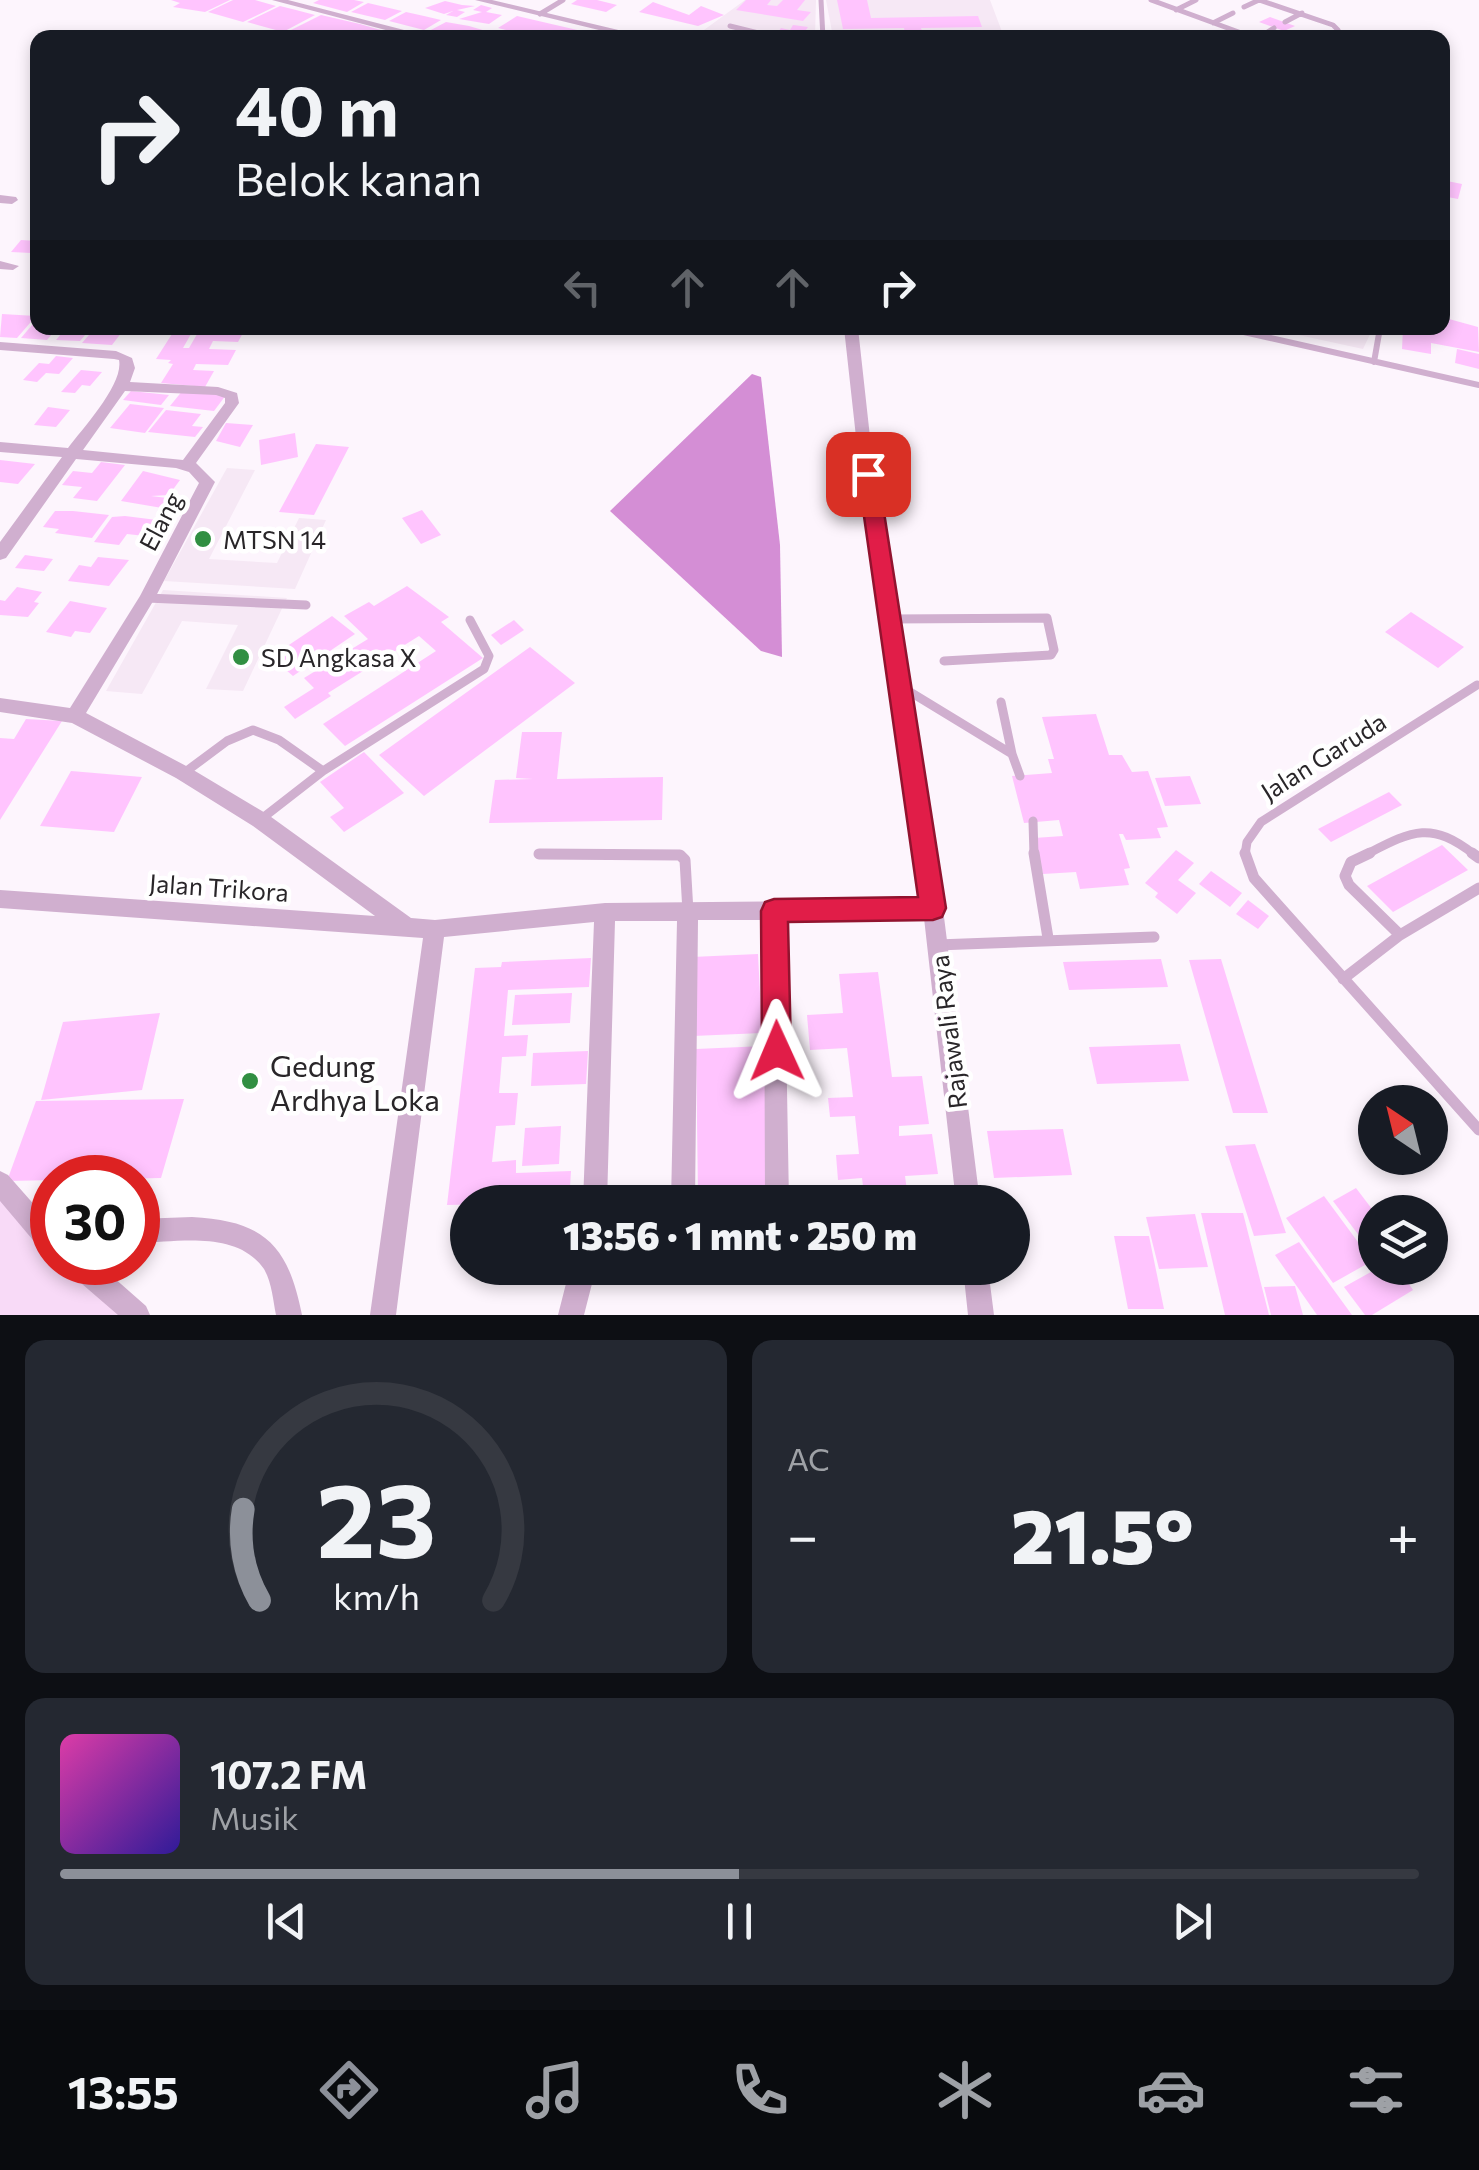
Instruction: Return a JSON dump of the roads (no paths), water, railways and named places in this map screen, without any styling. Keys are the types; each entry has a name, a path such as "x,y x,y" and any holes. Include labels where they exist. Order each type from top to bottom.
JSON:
{"street":[{"path":"277,0 390,30"},
{"path":"480,0 612,30"},
{"name":"Rajawali Raya","path":"852,335 863,437 933,908 966,1185"},
{"path":"0,346 124,358 128,368 121,386 0,554"},
{"path":"121,386 218,391 232,396 232,403 187,464"},
{"name":"Elang","path":"0,447 187,464 205,476 206,488 147,598 75,716"},
{"path":"0,705 75,716 183,773 260,820 408,928"},
{"name":"Jalan Trikora","path":"2,903 435,929 605,912 933,908"},
{"path":"774,911 777,1185"},
{"path":"596,1185 605,912"},
{"path":"683,1185 688,912"},
{"path":"383,1315 435,929"},
{"path":"0,1183 30,1216"},
{"path":"160,1230 190,1229 244,1236 265,1250 280,1270 288,1315"},
{"path":"102,1285 137,1315"},
{"path":"570,1315 578,1285"},
{"path":"978,1285 982,1315"}],"lane":[{"path":"540,14 563,0"},
{"path":"821,0 822,30"},
{"path":"1152,0 1233,30"},
{"path":"1176,10 1196,0"},
{"path":"1244,7 1259,0 1322,19 1338,30"},
{"path":"1213,23 1233,13"},
{"path":"1284,22 1302,13"},
{"path":"730,26 746,30"},
{"path":"1270,30 1274,28"},
{"path":"1256,335 1479,385"},
{"path":"1374,362 1379,335"},
{"path":"147,598 306,605"},
{"path":"891,620 1047,618 1054,650 1049,656 944,660"},
{"path":"260,820 323,771 484,669 489,656 470,620"},
{"name":"Jalan Garuda","path":"1477,685 1262,822 1242,849 1254,878 1479,1130"},
{"path":"900,686 1012,754"},
{"path":"1001,702 1020,776"},
{"path":"183,773 240,730 254,727 274,736 323,771"},
{"path":"1033,821 1034,868 1049,942 1154,937"},
{"path":"1400,935 1349,885 1346,876 1352,862 1428,828 1450,834 1479,858"},
{"path":"539,854 680,856 685,860 688,912"},
{"path":"1343,978 1400,935 1479,888"},
{"path":"937,945 1048,938"}],"place":[{"name":"MTSN 14","path":"203,539"},
{"name":"SD Angkasa X","path":"241,657"},
{"name":"Gedung Ardhya Loka","path":"250,1081"}]}
